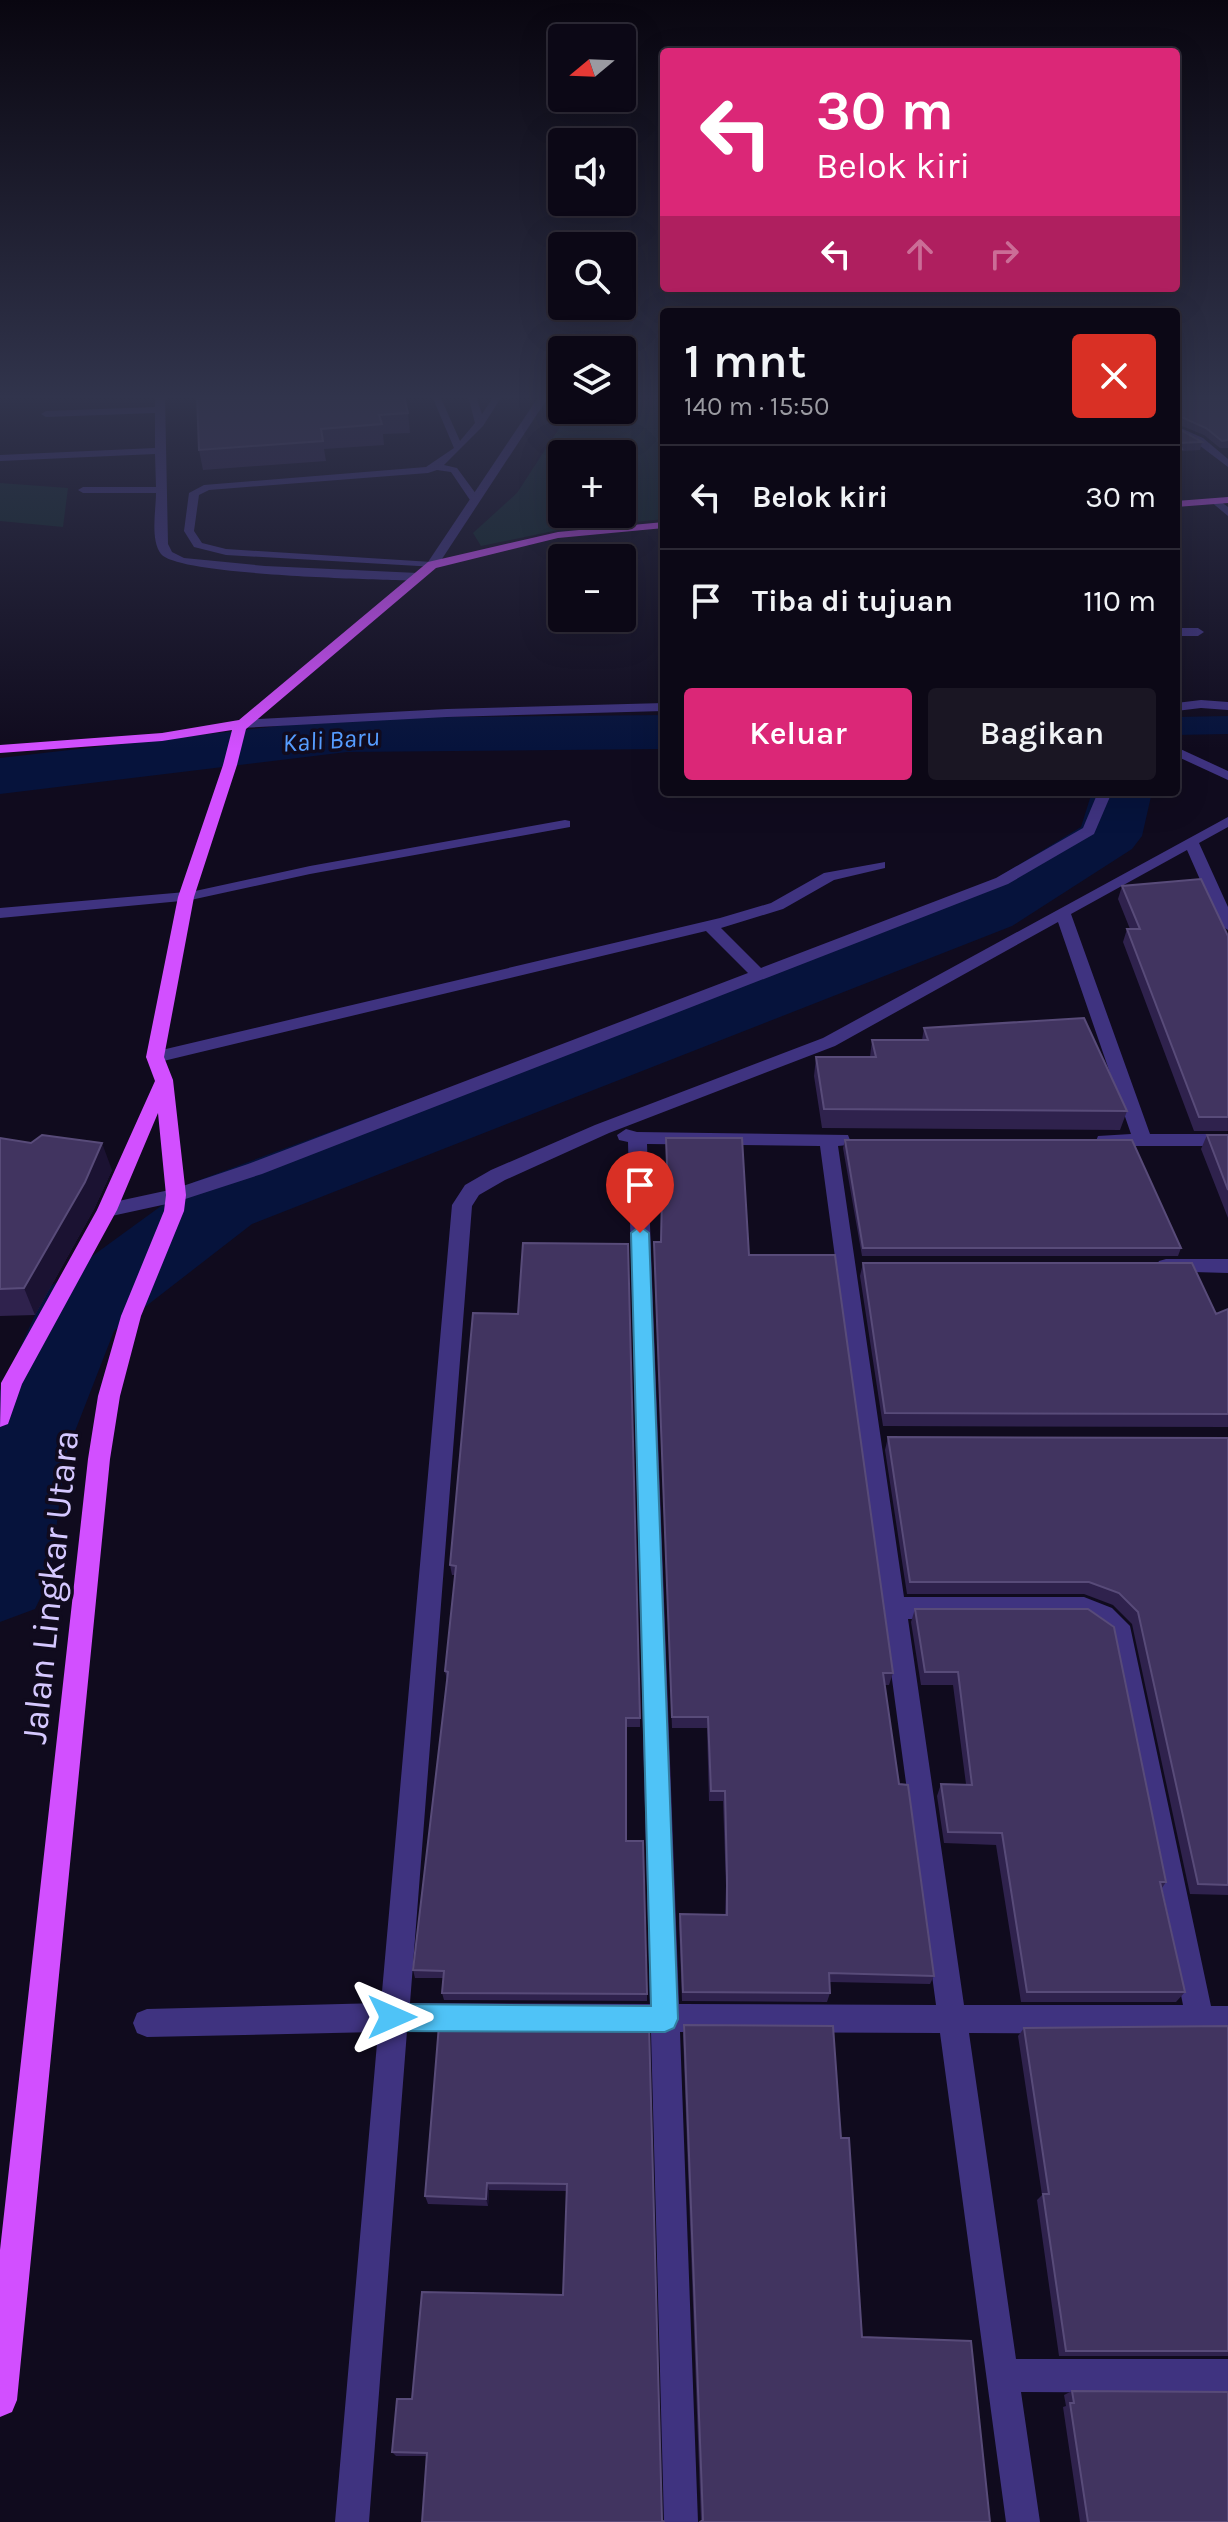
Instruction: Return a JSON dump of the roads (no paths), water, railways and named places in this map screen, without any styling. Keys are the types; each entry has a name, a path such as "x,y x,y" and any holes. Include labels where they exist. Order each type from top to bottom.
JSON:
{"main road":[{"path":"0,749 162,737 240,726 432,565 558,535 660,525"},
{"path":"155,1057 186,897 240,726"},
{"name":"Jalan Lingkar Utara","path":"0,2400 99,1459 109,1396 131,1316 175,1203 164,1080 155,1057"},
{"path":"0,1418 12,1383 107,1210 164,1080"}],"street":[{"path":"161,514 162,544 167,554 181,561 265,570 418,577"},
{"path":"432,565 464,514"},
{"path":"1180,632 1198,632"},
{"path":"1180,707 1228,706"},
{"path":"240,726 447,713 660,707"},
{"path":"1180,753 1228,776"},
{"path":"107,1210 175,1203 255,1169 1002,881 1089,831 1103,796"},
{"path":"352,2522 462,1205 472,1190 498,1175 602,1129 829,1042 1228,821"},
{"path":"1191,843 1228,925"},
{"path":"155,1057 709,925 777,906 829,876 880,865"},
{"path":"0,913 186,897"},
{"path":"1063,913 1143,1141"},
{"path":"709,925 758,974"},
{"path":"602,1129 637,1138 860,1140"},
{"path":"637,1138 681,2522"},
{"path":"828,1140 854,1266 878,1438 894,1608 1023,2522"},
{"path":"1080,1141 1228,1140"},
{"path":"1148,1266 1228,1266"},
{"path":"147,2023 392,2017 1214,2020 1121,1634 1103,1616 1084,1608 894,1608"},
{"path":"1003,2375 1228,2376"}],"lane":[{"path":"191,514 189,531 198,545 226,552 432,565"},
{"path":"186,897 310,870 565,824"}],"water":[{"path":"1228,716 1228,734 1180,735 1180,717"}],"waterway":[{"name":"Kali Baru","path":"0,776 347,735 660,732"},
{"path":"0,1578 18,1457 78,1312 223,1203 988,912 1110,836 1121,796"}]}
